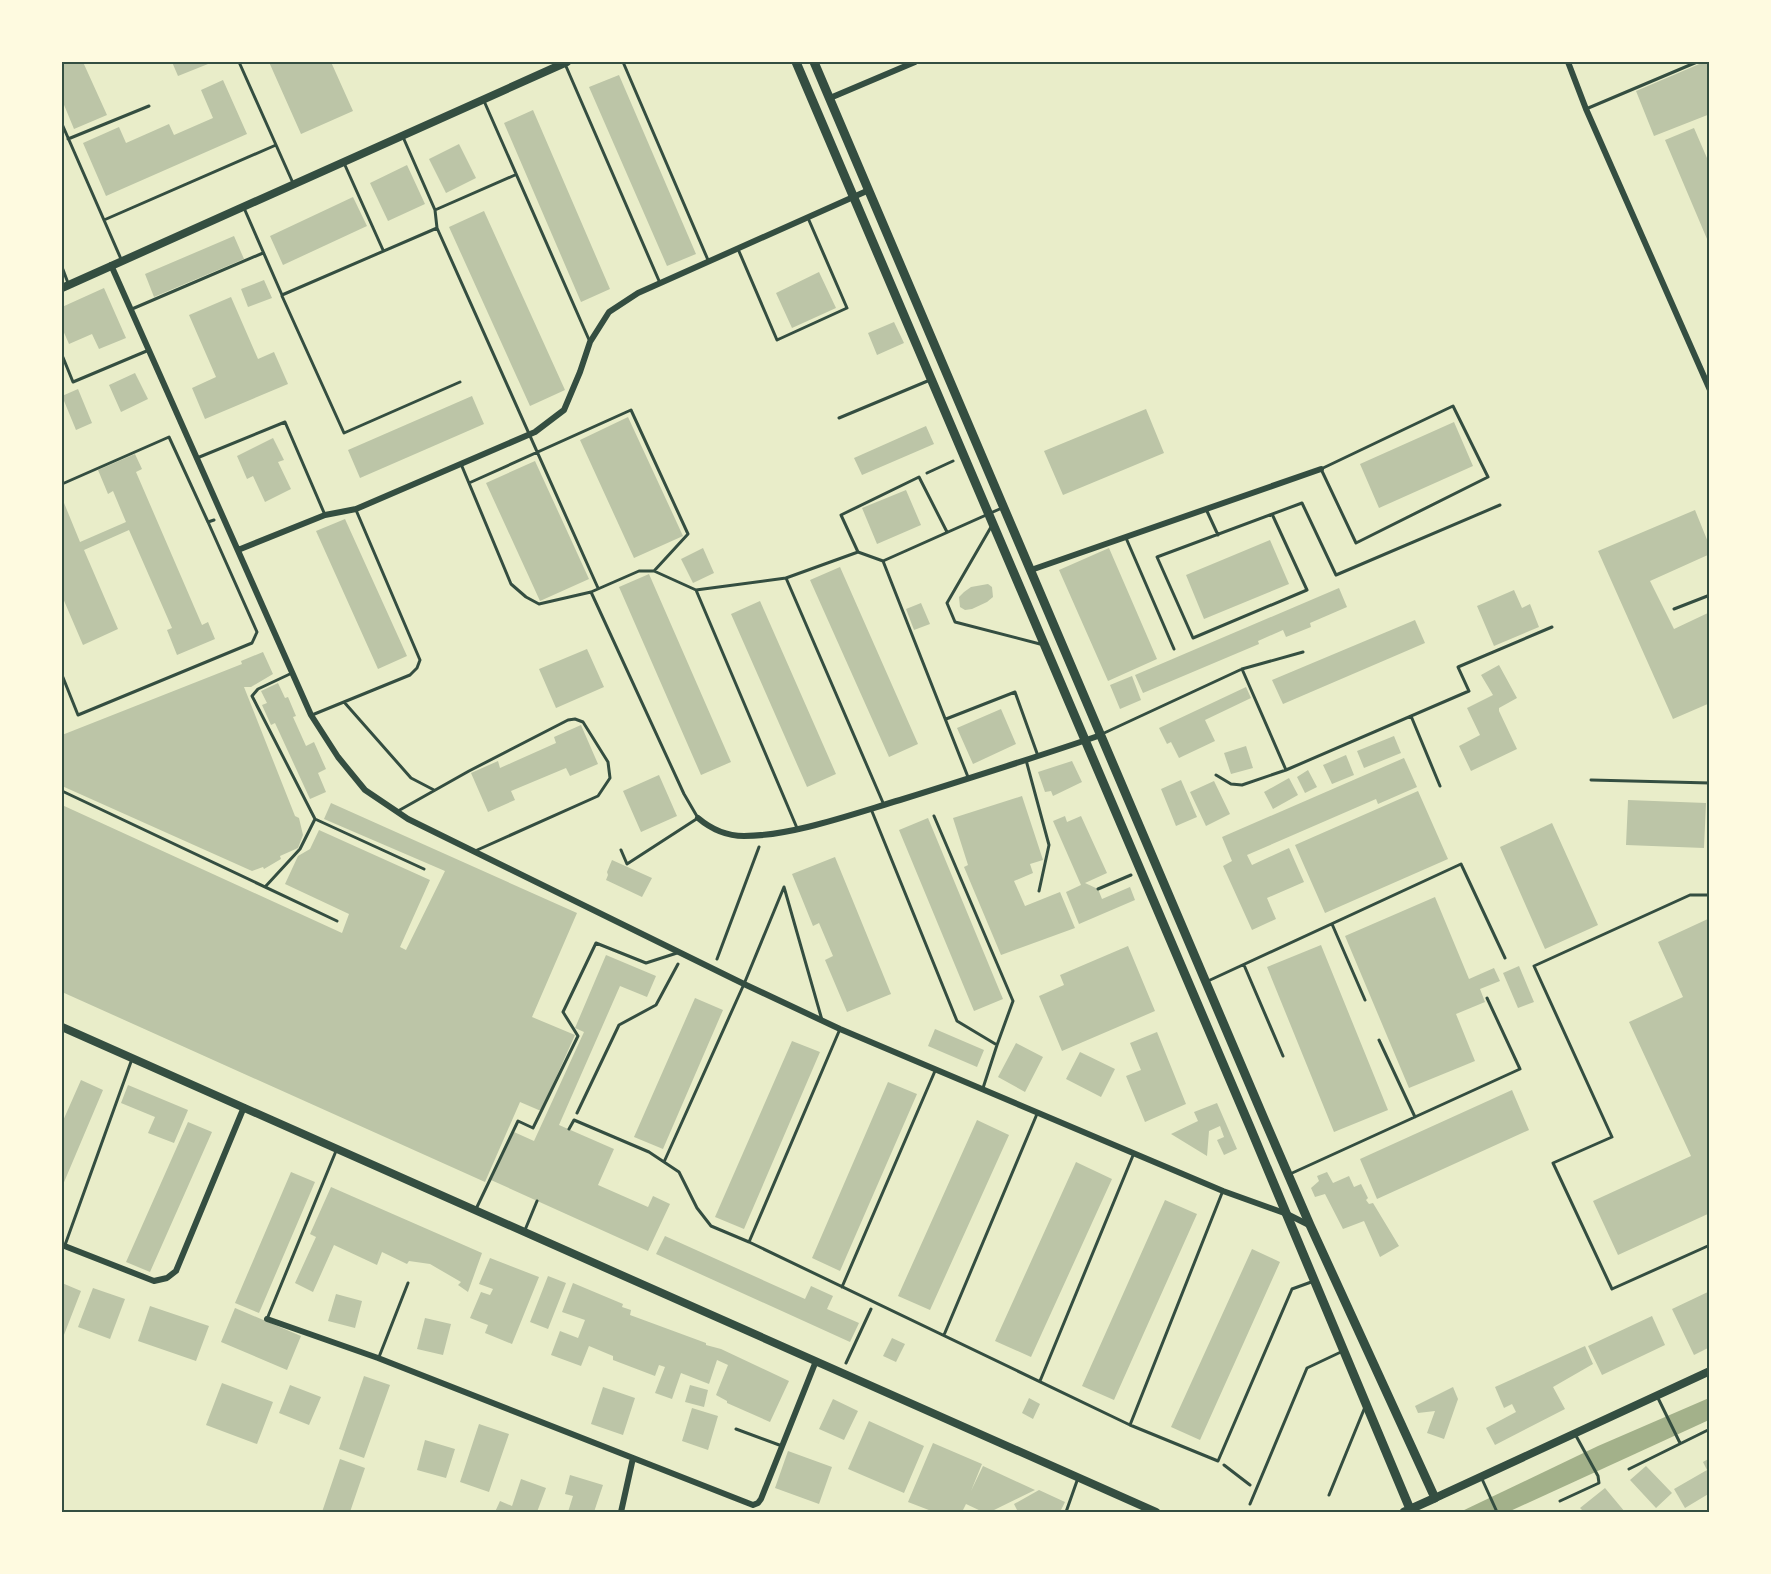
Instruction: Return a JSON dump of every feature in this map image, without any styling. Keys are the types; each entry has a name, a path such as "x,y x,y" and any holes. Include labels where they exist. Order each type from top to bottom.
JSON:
{"main road":[{"path":"796,62 1316,1281 1367,1403 1407,1511 1435,1498 1310,1225 814,62"}],"street":[{"path":"65,286 566,62"},
{"path":"830,98 915,62"},
{"path":"1568,62 1586,109 1710,390"},
{"path":"238,550 325,514 356,509 529,435 564,410 590,342 609,312 660,283 869,190"},
{"path":"111,265 311,715 338,757 365,790 396,812 473,852 840,1029 1223,1191 1310,1225"},
{"path":"1031,570 1320,469"},
{"path":"698,818 709,827 723,833 742,836 797,828 871,809 1101,735"},
{"path":"62,1027 1078,1478 1143,1510 1155,1512"},
{"path":"63,1246 154,1281 167,1278 176,1271 244,1107"},
{"path":"267,1319 378,1358 753,1505 761,1499 816,1361"},
{"path":"1435,1498 1710,1371"},
{"path":"621,1512 633,1458"}],"lane":[{"path":"239,62 294,184"},
{"path":"566,62 660,283"},
{"path":"623,62 709,262"},
{"path":"1586,109 1697,62"},
{"path":"483,99 590,342"},
{"path":"68,139 149,106"},
{"path":"62,124 121,261"},
{"path":"402,135 435,210 437,228 598,588"},
{"path":"104,220 276,145"},
{"path":"343,162 383,251"},
{"path":"435,210 516,175"},
{"path":"243,206 345,433 460,382"},
{"path":"738,249 777,340 847,308 807,218"},
{"path":"282,295 437,228"},
{"path":"131,310 264,253"},
{"path":"62,267 65,286"},
{"path":"62,355 73,382 149,350"},
{"path":"839,418 932,379"},
{"path":"1453,406 1488,477 1356,543 1320,469 1453,406"},
{"path":"469,483 631,410 688,534 654,571"},
{"path":"197,458 285,422 325,514"},
{"path":"461,464 511,584 526,597 539,604 591,592 639,571 654,571 696,590 786,578 858,552 883,561 948,532 991,518 1004,507"},
{"path":"858,552 841,515 920,477 948,532"},
{"path":"1272,514 1307,590 1193,638 1157,557 1218,535 1272,514 1302,503 1336,575 1500,505"},
{"path":"1206,508 1218,535"},
{"path":"311,715 410,675 417,668 420,660 356,509"},
{"path":"991,518 947,603 955,622 1045,645"},
{"path":"1125,537 1174,649"},
{"path":"883,561 969,778"},
{"path":"786,578 884,805"},
{"path":"696,590 797,828"},
{"path":"591,592 684,794 698,818 627,864 621,850"},
{"path":"1674,609 1710,595"},
{"path":"1216,775 1232,784 1242,785 1286,770 1468,691 1458,667 1552,627"},
{"path":"1101,735 1242,669 1303,652"},
{"path":"1242,669 1286,770"},
{"path":"292,673 258,689 252,696 315,819 424,869"},
{"path":"946,719 1015,692 1038,756"},
{"path":"344,702 411,778 435,790"},
{"path":"1411,716 1440,786"},
{"path":"396,812 568,720 575,719 583,722 608,762 609,778 598,796 473,852"},
{"path":"1026,760 1049,845 1039,891"},
{"path":"1591,780 1710,783"},
{"path":"62,791 338,921"},
{"path":"871,809 957,1021 997,1045"},
{"path":"934,816 1013,1001 983,1088"},
{"path":"265,888 300,849 315,819"},
{"path":"1206,982 1461,864 1505,958"},
{"path":"664,1162 744,984 784,887 822,1020"},
{"path":"1710,895 1690,895 1534,966 1612,1137 1553,1163 1612,1289 1710,1245"},
{"path":"1332,924 1365,1000"},
{"path":"476,1210 518,1121 533,1128 578,1036 563,1012 596,943 646,963 681,953"},
{"path":"1244,965 1283,1056"},
{"path":"1289,1175 1520,1069 1487,998"},
{"path":"749,1242 840,1029"},
{"path":"1379,1040 1415,1117"},
{"path":"63,1246 132,1059"},
{"path":"842,1287 936,1069"},
{"path":"944,1335 1037,1112"},
{"path":"569,1130 574,1120 650,1152 679,1172 697,1208 711,1226 749,1242 1130,1425 1218,1461 1292,1289 1316,1281"},
{"path":"267,1319 337,1149"},
{"path":"1040,1382 1134,1153"},
{"path":"1130,1425 1223,1191"},
{"path":"524,1232 537,1201"},
{"path":"378,1358 408,1283"},
{"path":"1250,1504 1307,1368 1345,1350"},
{"path":"1657,1395 1680,1443"},
{"path":"1329,1495 1367,1403"},
{"path":"736,1428 782,1446"},
{"path":"1629,1469 1710,1429"},
{"path":"1560,1501 1599,1483 1598,1476 1575,1432"},
{"path":"1481,1476 1497,1512"},
{"path":"1066,1512 1078,1478"}],"path":[{"path":"62,484 169,437 256,632 252,643 78,715 62,675"},
{"path":"920,477 964,456"},
{"path":"208,522 223,516"},
{"path":"713,969 763,834"},
{"path":"1098,889 1141,871"},
{"path":"574,1120 619,1025 656,1005 681,953"},
{"path":"842,1373 874,1302"},
{"path":"1218,1461 1256,1489"}],"shaded area":[{"path":"1709,1398 1709,1420 1508,1512 1460,1512 1598,1446"}],"building":[{"path":"62,62 83,62 107,115 74,129 62,100"},
{"path":"172,62 207,62 208,64 178,76"},
{"path":"269,62 331,62 353,111 301,134"},
{"path":"1704,62 1710,62 1710,114 1654,136 1636,91"},
{"path":"619,75 696,254 667,266 589,87"},
{"path":"223,80 247,134 106,196 83,143 119,127 126,143 169,124 174,135 213,118 201,90"},
{"path":"533,110 610,289 581,302 504,123"},
{"path":"1694,128 1710,165 1710,246 1665,140"},
{"path":"459,144 476,178 446,193 429,159"},
{"path":"407,165 425,204 388,221 370,183"},
{"path":"353,197 367,226 283,265 270,236"},
{"path":"484,211 565,390 530,406 449,227"},
{"path":"234,236 244,259 154,297 145,274"},
{"path":"819,272 836,308 792,328 776,293"},
{"path":"264,280 272,298 248,307 241,289"},
{"path":"104,288 126,338 99,349 92,334 69,344 62,328 62,307"},
{"path":"231,297 258,359 274,352 288,384 205,419 192,388 216,377 189,315"},
{"path":"894,322 904,343 877,355 868,333"},
{"path":"135,373 148,399 121,412 109,385"},
{"path":"78,389 92,423 76,430 62,396"},
{"path":"472,396 484,424 360,478 348,450"},
{"path":"1146,409 1164,453 1063,495 1044,451"},
{"path":"628,417 683,536 634,558 580,440"},
{"path":"1454,422 1473,466 1379,508 1360,464"},
{"path":"926,426 934,444 862,475 854,458"},
{"path":"273,438 284,460 278,462 291,489 265,502 253,476 247,479 237,456"},
{"path":"135,454 142,469 136,472 202,625 208,622 215,639 177,655 167,630 172,628 129,530 84,550 118,629 83,645 62,596 62,498 80,542 126,522 113,491 108,494 98,470"},
{"path":"535,461 589,579 540,601 486,483"},
{"path":"906,490 921,525 877,544 862,508"},
{"path":"1695,510 1710,547 1710,554 1650,581 1674,629 1710,612 1710,703 1673,719 1598,551"},
{"path":"345,519 407,656 378,669 316,531"},
{"path":"1270,540 1289,584 1204,619 1186,575"},
{"path":"703,548 714,573 693,583 681,559"},
{"path":"1109,548 1157,659 1108,681 1059,570"},
{"path":"840,567 918,744 889,757 810,580"},
{"path":"649,574 731,762 701,775 619,587"},
{"path":"988,584 992,587 993,597 987,602 972,609 965,610 960,607 959,597 964,592 971,587"},
{"path":"1339,588 1347,607 1310,623 1311,627 1286,637 1283,630 1258,641 1259,644 1143,693 1135,675"},
{"path":"1514,590 1522,608 1530,604 1539,627 1494,646 1477,606"},
{"path":"760,601 836,774 807,787 731,614"},
{"path":"921,603 930,624 914,630 906,609"},
{"path":"1415,620 1425,643 1283,704 1272,680"},
{"path":"587,649 604,687 556,708 539,669"},
{"path":"263,652 273,674 251,687 244,687 295,816 299,818 303,835 298,848 280,856 281,859 264,869 263,867 252,871 62,786 62,735 242,664 241,661"},
{"path":"1499,665 1517,698 1499,708 1499,711 1517,749 1471,771 1459,746 1480,735 1467,708 1493,695 1481,675"},
{"path":"1132,676 1141,700 1120,709 1110,685"},
{"path":"278,683 285,698 288,697 296,716 293,717 306,746 314,742 326,769 318,773 326,792 310,799 275,723 271,725 262,705 267,703 261,691"},
{"path":"1246,687 1251,698 1205,720 1215,741 1179,758 1171,742 1167,744 1159,728"},
{"path":"1001,709 1016,744 973,764 957,728"},
{"path":"581,725 598,764 570,776 566,768 511,791 515,800 488,812 471,773 498,761 500,768 556,743 554,737"},
{"path":"1394,736 1401,753 1364,768 1357,751"},
{"path":"1246,746 1253,768 1231,774 1224,753"},
{"path":"1346,755 1354,775 1332,784 1323,765"},
{"path":"1404,758 1417,787 1378,804 1376,799 1247,855 1252,865 1289,848 1304,882 1267,898 1276,919 1252,930 1223,866 1232,861 1222,837"},
{"path":"1072,761 1082,782 1053,796 1051,791 1045,792 1038,772"},
{"path":"1308,770 1317,787 1305,793 1297,777"},
{"path":"659,775 677,816 641,832 623,791"},
{"path":"1289,778 1298,795 1273,809 1264,792"},
{"path":"1181,780 1197,817 1176,826 1161,789"},
{"path":"1214,781 1230,814 1206,826 1190,792"},
{"path":"1418,791 1448,859 1325,913 1295,845"},
{"path":"1022,796 1043,860 1030,864 1033,873 1014,881 1025,906 1060,892 1075,928 1001,955 964,867 968,865 953,818"},
{"path":"1628,800 1706,803 1704,848 1626,845"},
{"path":"331,803 577,913 532,1017 575,1035 541,1111 520,1102 485,1182 62,992 62,805 342,933 349,914 285,884 298,856 310,849 319,830 430,880 400,947 406,950 445,871 324,819"},
{"path":"1065,816 1067,822 1081,816 1107,873 1085,883 1098,889 1102,899 1130,887 1135,900 1079,924 1066,892 1081,885 1053,821"},
{"path":"928,818 1003,999 974,1011 899,830"},
{"path":"1552,823 1598,925 1545,949 1500,847"},
{"path":"835,857 891,994 847,1012 825,960 833,956 819,923 813,926 792,874"},
{"path":"612,860 652,878 642,897 606,880"},
{"path":"1435,897 1469,979 1494,968 1500,981 1480,989 1485,1002 1456,1014 1475,1061 1409,1088 1345,936"},
{"path":"1710,918 1710,1213 1618,1255 1593,1201 1691,1156 1629,1022 1683,997 1658,942"},
{"path":"1321,945 1388,1110 1334,1132 1267,967"},
{"path":"1128,946 1155,1011 1062,1051 1039,996 1064,985 1060,975"},
{"path":"606,955 656,976 647,997 620,986 559,1125 614,1149 598,1185 648,1207 653,1196 670,1204 648,1251 491,1180 514,1132 534,1141 584,1032 575,1028"},
{"path":"1519,966 1534,1002 1518,1008 1503,973"},
{"path":"695,998 723,1010 663,1149 634,1137"},
{"path":"935,1029 984,1050 977,1067 928,1046"},
{"path":"1157,1032 1186,1104 1145,1122 1126,1076 1141,1070 1130,1043"},
{"path":"792,1041 820,1052 744,1229 715,1217"},
{"path":"1016,1043 1043,1057 1025,1092 998,1077"},
{"path":"1080,1052 1115,1069 1101,1097 1066,1079"},
{"path":"81,1080 103,1090 62,1187 62,1123"},
{"path":"888,1082 917,1094 840,1271 812,1258"},
{"path":"128,1085 188,1110 174,1143 148,1133 155,1117 121,1103"},
{"path":"1512,1090 1529,1130 1377,1199 1360,1159"},
{"path":"1217,1103 1237,1149 1224,1155 1217,1140 1224,1137 1220,1126 1209,1131 1207,1156 1171,1134 1198,1121 1194,1112"},
{"path":"977,1120 1009,1135 930,1310 898,1296"},
{"path":"188,1122 212,1132 150,1272 126,1262"},
{"path":"1076,1162 1112,1179 1031,1357 995,1341"},
{"path":"291,1172 315,1182 259,1313 235,1303"},
{"path":"1327,1172 1333,1183 1349,1176 1354,1187 1361,1184 1368,1198 1366,1200 1369,1204 1373,1203 1399,1246 1380,1257 1364,1221 1343,1229 1325,1194 1315,1197 1311,1188 1319,1181 1317,1176"},
{"path":"331,1187 482,1253 468,1292 458,1285 461,1282 430,1264 409,1261 407,1264 382,1252 377,1265 334,1245 313,1292 295,1283 316,1237 310,1234"},
{"path":"1165,1200 1197,1214 1114,1400 1082,1386"},
{"path":"665,1236 805,1299 811,1286 833,1296 827,1309 859,1323 850,1342 656,1254"},
{"path":"1252,1249 1280,1262 1200,1440 1171,1427"},
{"path":"490,1258 539,1277 512,1344 485,1333 488,1325 470,1318 481,1292 490,1295 493,1289 479,1284"},
{"path":"548,1276 566,1283 548,1329 530,1322"},
{"path":"62,1283 81,1291 62,1340"},
{"path":"573,1283 623,1304 622,1307 631,1310 630,1315 721,1349 789,1381 770,1422 727,1403 716,1395 728,1365 717,1360 709,1384 681,1373 672,1399 655,1393 665,1367 659,1365 655,1376 613,1360 613,1356 589,1346 581,1366 551,1355 560,1331 578,1338 585,1320 562,1312"},
{"path":"93,1288 125,1299 110,1339 78,1327"},
{"path":"1710,1291 1710,1347 1694,1355 1672,1309"},
{"path":"336,1294 362,1301 355,1328 328,1321"},
{"path":"150,1306 209,1326 196,1361 138,1341"},
{"path":"235,1308 301,1336 287,1370 221,1342"},
{"path":"1652,1316 1665,1345 1602,1375 1588,1346"},
{"path":"425,1318 451,1324 443,1355 417,1349"},
{"path":"892,1338 905,1344 896,1362 883,1356"},
{"path":"1585,1346 1593,1364 1553,1387 1565,1409 1495,1445 1486,1428 1516,1412 1512,1404 1504,1408 1495,1387"},
{"path":"364,1376 390,1385 364,1458 339,1449"},
{"path":"222,1383 273,1402 257,1444 206,1425"},
{"path":"290,1385 321,1397 309,1425 279,1413"},
{"path":"690,1385 708,1390 704,1407 685,1402"},
{"path":"603,1387 635,1398 623,1435 591,1424"},
{"path":"1453,1387 1458,1399 1444,1439 1427,1433 1435,1411 1418,1413 1415,1406"},
{"path":"1029,1398 1040,1404 1033,1419 1022,1413"},
{"path":"833,1399 858,1411 844,1440 819,1429"},
{"path":"692,1408 718,1416 708,1450 682,1441"},
{"path":"869,1421 924,1446 904,1493 848,1469"},
{"path":"479,1424 509,1434 489,1492 460,1482"},
{"path":"425,1440 455,1449 446,1478 417,1470"},
{"path":"933,1443 982,1464 971,1491 983,1466 1035,1490 990,1512 983,1512 966,1504 962,1512 934,1512 908,1502"},
{"path":"788,1451 832,1467 819,1504 775,1488"},
{"path":"1710,1458 1710,1493 1685,1508 1674,1489 1707,1470 1703,1462"},
{"path":"340,1459 365,1468 350,1512 322,1512"},
{"path":"1646,1466 1672,1493 1656,1508 1630,1480"},
{"path":"570,1475 603,1485 594,1512 568,1512 573,1496 565,1494"},
{"path":"521,1479 546,1488 537,1512 495,1512 500,1501 512,1506"},
{"path":"1605,1488 1625,1512 1584,1512 1580,1508"},
{"path":"1039,1490 1065,1502 1060,1512 1018,1512 1014,1504"}]}
